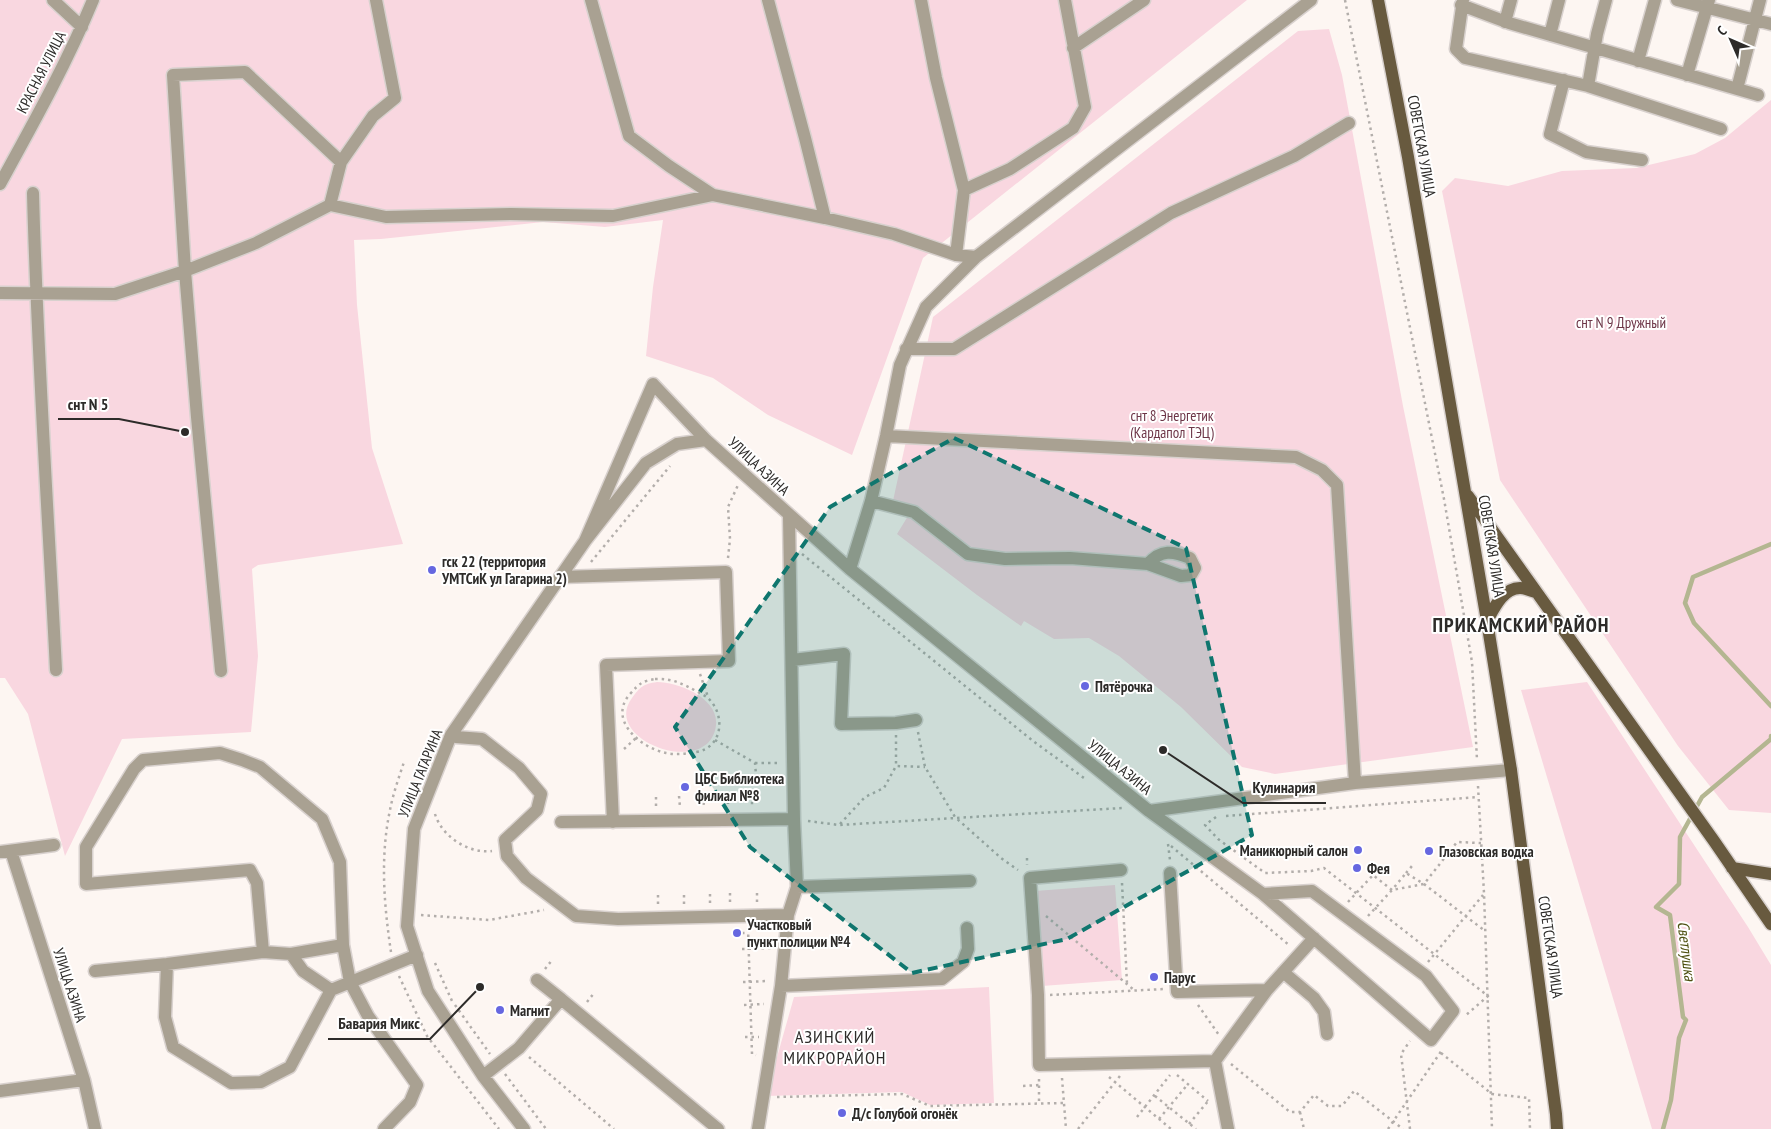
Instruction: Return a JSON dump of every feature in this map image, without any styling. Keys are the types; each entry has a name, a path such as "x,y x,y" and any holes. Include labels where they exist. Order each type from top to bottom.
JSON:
{"main road":[{"name":"СОВЕТСКАЯ УЛИЦА","path":"1378,0 1408,157 1467,494 1511,770 1557,1129"},
{"path":"1467,494 1771,924"},
{"path":"1487,621 1498,601 1507,592 1519,588 1536,592"},
{"path":"1732,868 1771,874"}],"street":[{"path":"54,0 82,27"},
{"name":"КРАСНАЯ УЛИЦА","path":"0,184 42,107 82,27 93,0"},
{"path":"330,204 340,162 373,116 394,98 376,0"},
{"path":"591,0 628,136 669,166 713,195 894,234 956,255 976,257"},
{"path":"768,0 825,218"},
{"path":"921,0 936,78 964,190 956,255"},
{"path":"964,190 1010,169 1073,128 1085,107 1064,0"},
{"path":"1074,48 1144,0"},
{"path":"850,569 871,501 900,365 926,307 976,257 1311,0"},
{"path":"1505,22 1511,0"},
{"path":"1550,35 1560,0"},
{"path":"1588,86 1594,48 1606,0"},
{"path":"1638,61 1655,0"},
{"path":"1677,0 1708,4 1771,24"},
{"path":"1737,89 1760,0"},
{"path":"1721,129 1588,86 1465,58 1456,49 1462,3 1505,22 1758,96"},
{"path":"1687,75 1708,4"},
{"path":"221,671 185,271 173,75 245,72 340,162"},
{"path":"1564,80 1550,134 1586,152 1642,160"},
{"path":"906,349 954,349 1171,213 1294,156 1349,123"},
{"path":"33,194 36,293 56,670"},
{"path":"0,293 115,294 185,271 256,243 330,204 386,217 511,214 612,216 713,195"},
{"name":"УЛИЦА АЗИНА","path":"585,541 653,384 706,440 850,569 1149,812 1355,783 1511,770"},
{"path":"886,436 1296,457 1322,470 1337,486 1355,783"},
{"name":"УЛИЦА ГАГАРИНА","path":"524,1129 483,1076 428,991 407,926 414,829 451,735 585,541 646,462 677,444 706,440"},
{"path":"871,501 914,512 968,554 1005,559 1070,558 1148,564"},
{"name":"УЛИЦА АЗИНА","path":"789,516 794,819 797,887"},
{"path":"560,577 726,572 729,661 606,665 613,822"},
{"path":"792,660 844,654 841,724 896,723 916,720"},
{"path":"451,735 456,738 482,739 519,768 541,794 537,810 506,840 507,856 526,878 576,916 618,919 788,915"},
{"path":"264,952 257,884 250,870 86,884 86,847 134,769 144,760 220,753 242,760 260,767 322,819 340,862 343,945 350,982 368,1016 417,1084 410,1102 384,1129"},
{"path":"1149,812 1263,894 1431,1040 1453,1011 1426,976 1312,891 1263,894"},
{"path":"561,822 794,819"},
{"name":"УЛИЦА АЗИНА","path":"54,845 6,852 84,1080 95,1129"},
{"path":"1121,870 1030,878 1038,995 1039,1065 1128,1064 1220,1055"},
{"path":"1170,873 1182,990 1266,990"},
{"path":"758,1129 781,983 788,915 797,887 970,881"},
{"path":"781,983 942,979 962,962 968,949 967,928"},
{"path":"1228,1129 1221,1092 1220,1055 1266,990 1314,938"},
{"path":"95,971 264,952 291,954 343,945"},
{"path":"291,954 303,971 331,990"},
{"path":"167,964 165,1017 173,1047 231,1083 261,1082 290,1067 331,990 417,955"},
{"path":"1283,972 1314,998 1324,1012 1326,1034"},
{"path":"537,980 718,1129"},
{"path":"483,1076 519,1048 561,999"},
{"path":"0,1091 84,1080"}],"path":[{"path":"1345,0 1444,499 1472,662 1484,894 1492,1129"},
{"path":"578,577 674,462"},
{"path":"726,572 730,539 728,507 740,480"},
{"path":"789,544 1033,741 1087,780"},
{"path":"699,662 700,676 708,698 720,720 719,732 709,747 700,752 665,753 652,748 636,738 627,729 622,717 622,706 627,697 643,681 667,679 677,681 708,698"},
{"path":"916,720 925,768 955,817 1000,858 1030,878"},
{"path":"839,825 865,797 884,788 896,766 896,723"},
{"path":"715,740 756,763 793,762"},
{"path":"753,820 752,798 758,798 756,763"},
{"path":"896,766 925,768"},
{"path":"1453,1011 1465,1017 1488,996 1324,868 1312,871 1265,874 1218,839 1205,825 1214,817 1478,797"},
{"path":"794,819 839,825 1125,808 1118,802"},
{"path":"434,809 438,824 463,846 482,852 506,849"},
{"path":"1368,870 1392,890 1424,884 1457,842 1481,843"},
{"path":"1168,844 1300,954"},
{"path":"1359,927 1412,866"},
{"path":"1121,870 1127,984"},
{"path":"1406,873 1424,884 1485,931"},
{"path":"1339,912 1373,875"},
{"path":"1420,972 1484,894"},
{"path":"1032,904 1135,991"},
{"path":"419,920 418,914 490,920 563,906"},
{"path":"748,916 752,1054"},
{"path":"742,933 748,933"},
{"path":"742,949 785,948"},
{"path":"432,958 452,1001 546,1129"},
{"path":"743,982 781,983"},
{"path":"1038,995 1182,990 1210,1020 1220,1055 1290,1112 1300,1112"},
{"path":"744,1005 778,1004"},
{"path":"1410,1129 1401,1054 1419,1030"},
{"path":"1431,1040 1441,1053 1492,1094 1529,1098 1530,1129"},
{"path":"519,1048 614,1129"},
{"path":"1388,1129 1441,1053"},
{"path":"746,1054 770,1058"},
{"path":"1061,1064 1066,1129"},
{"path":"1093,1064 1171,1129"},
{"path":"1078,1129 1128,1064"},
{"path":"1039,1065 1039,1104"},
{"path":"1137,1117 1173,1072 1208,1101"},
{"path":"1159,1119 1188,1084"},
{"path":"1023,1086 1039,1085"},
{"path":"1304,1129 1300,1112 1313,1094 1328,1106 1342,1106 1355,1090 1403,1129"},
{"path":"1189,1124 1208,1101 1221,1092"},
{"path":"764,1098 902,1094 930,1106 1063,1103"},
{"path":"1154,1096 1193,1128"}],"highlighted area":[{"path":"954,438 1186,548 1252,835 1067,939 912,973 750,847 675,727 830,507"}],"green space":[{"path":"0,0 1247,0 923,258 852,455 768,415 713,378 646,356 653,287 663,220 605,227 543,222 381,239 354,240 357,305 372,448 403,544 258,565 252,569 258,656 251,732 122,739 65,856 28,714 5,678 0,678"},
{"name":"снт 8 Энергетик (Кардапол ТЭЦ)","path":"1329,29 1342,75 1403,406 1473,747 1275,774 1242,767 1181,707 1119,656 1089,638 1054,639 1024,621 1021,626 897,534 908,516 891,510 933,317 1298,31"},
{"name":"снт N 9 Дружный","path":"1771,100 1771,813 1729,810 1678,746 1500,480 1442,191 1455,178 1508,186 1562,171 1636,168 1695,154 1725,138"},
{"path":"657,682 686,688 696,693 711,707 715,715 716,725 709,741 696,750 678,752 660,748 643,740 631,728 626,713 632,698 642,687"},
{"path":"1587,682 1771,965 1771,1129 1652,1129 1521,690"},
{"path":"1115,885 1122,980 1042,986 1035,891"},
{"path":"989,987 994,1103 930,1105 902,1092 766,1096 794,997"}],"waterway":[{"name":"Светлушка","path":"1771,544 1693,577 1685,603 1694,623 1771,706"},
{"name":"Светлушка","path":"1663,1129 1671,1100 1679,1038 1686,1020 1683,1017 1670,915 1656,907 1679,884 1680,837 1702,797 1771,739 1771,736"}],"place":[{"name":"снт N 5","path":"185,432"},
{"name":"гск 22 (территория УМТСиК ул Гагарина 2)","path":"432,570"},
{"name":"Пятёрочка","path":"1085,686"},
{"name":"Кулинария","path":"1163,750"},
{"name":"ЦБС Библиотека филиал №8","path":"685,787"},
{"name":"Маникюрный салон","path":"1358,850"},
{"name":"Глазовская водка","path":"1429,851"},
{"name":"Фея","path":"1357,868"},
{"name":"Участковый пункт полиции №4","path":"737,933"},
{"name":"Парус","path":"1154,977"},
{"name":"Бавария Микс","path":"480,987"},
{"name":"Магнит","path":"500,1010"},
{"name":"Д/с Голубой огонёк","path":"842,1113"}],"district":[{"name":"ПРИКАМСКИЙ РАЙОН","path":"1521,625"},
{"name":"АЗИНСКИЙ МИКРОРАЙОН","path":"835,1046"}]}
